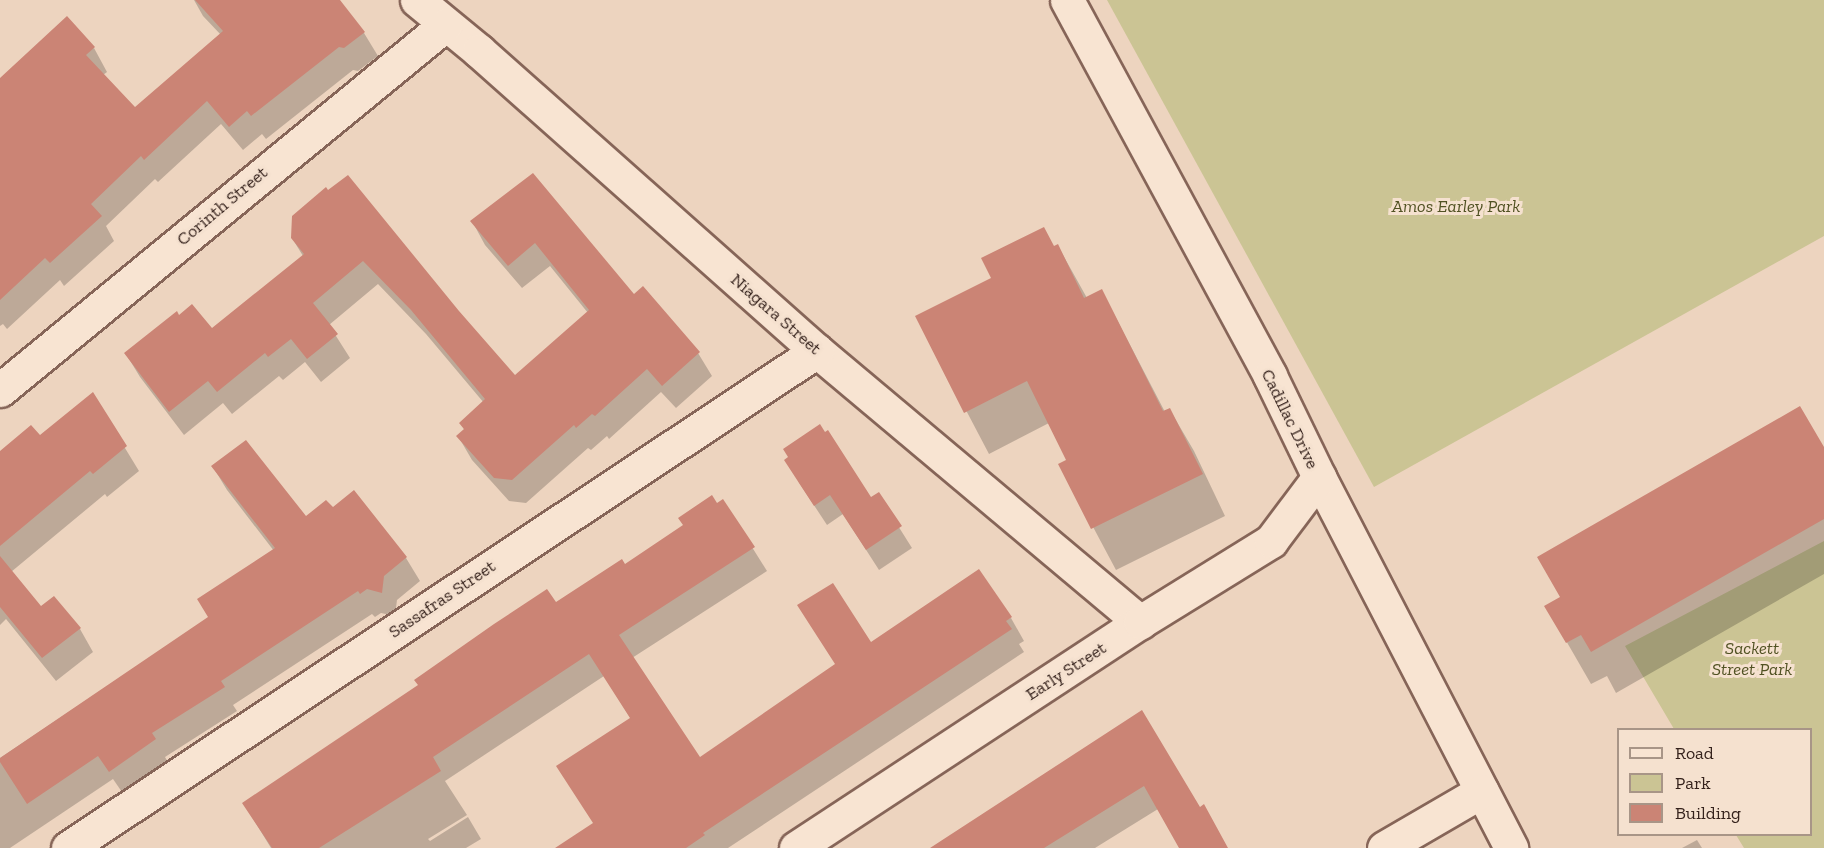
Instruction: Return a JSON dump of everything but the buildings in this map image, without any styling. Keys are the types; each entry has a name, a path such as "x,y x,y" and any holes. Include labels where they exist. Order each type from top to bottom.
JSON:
{"street":[{"name":"Niagara Street","path":"417,0 479,51 817,351 1140,622"},
{"name":"Cadillac Drive","path":"1067,0 1270,376 1319,477 1509,844"},
{"name":"Corinth Street","path":"0,390 445,25"},
{"name":"Sassafras Street","path":"68,848 817,351"},
{"name":"Early Street","path":"796,848 1140,622 1271,541 1319,477"},
{"path":"1384,848 1482,791"}],"green space":[{"name":"Amos Earley Park","path":"1107,0 1824,0 1824,236 1374,487"},
{"name":"Sackett Street Park","path":"1824,541 1824,848 1744,848 1737,836 1812,836 1812,728 1673,728 1625,646"}]}
